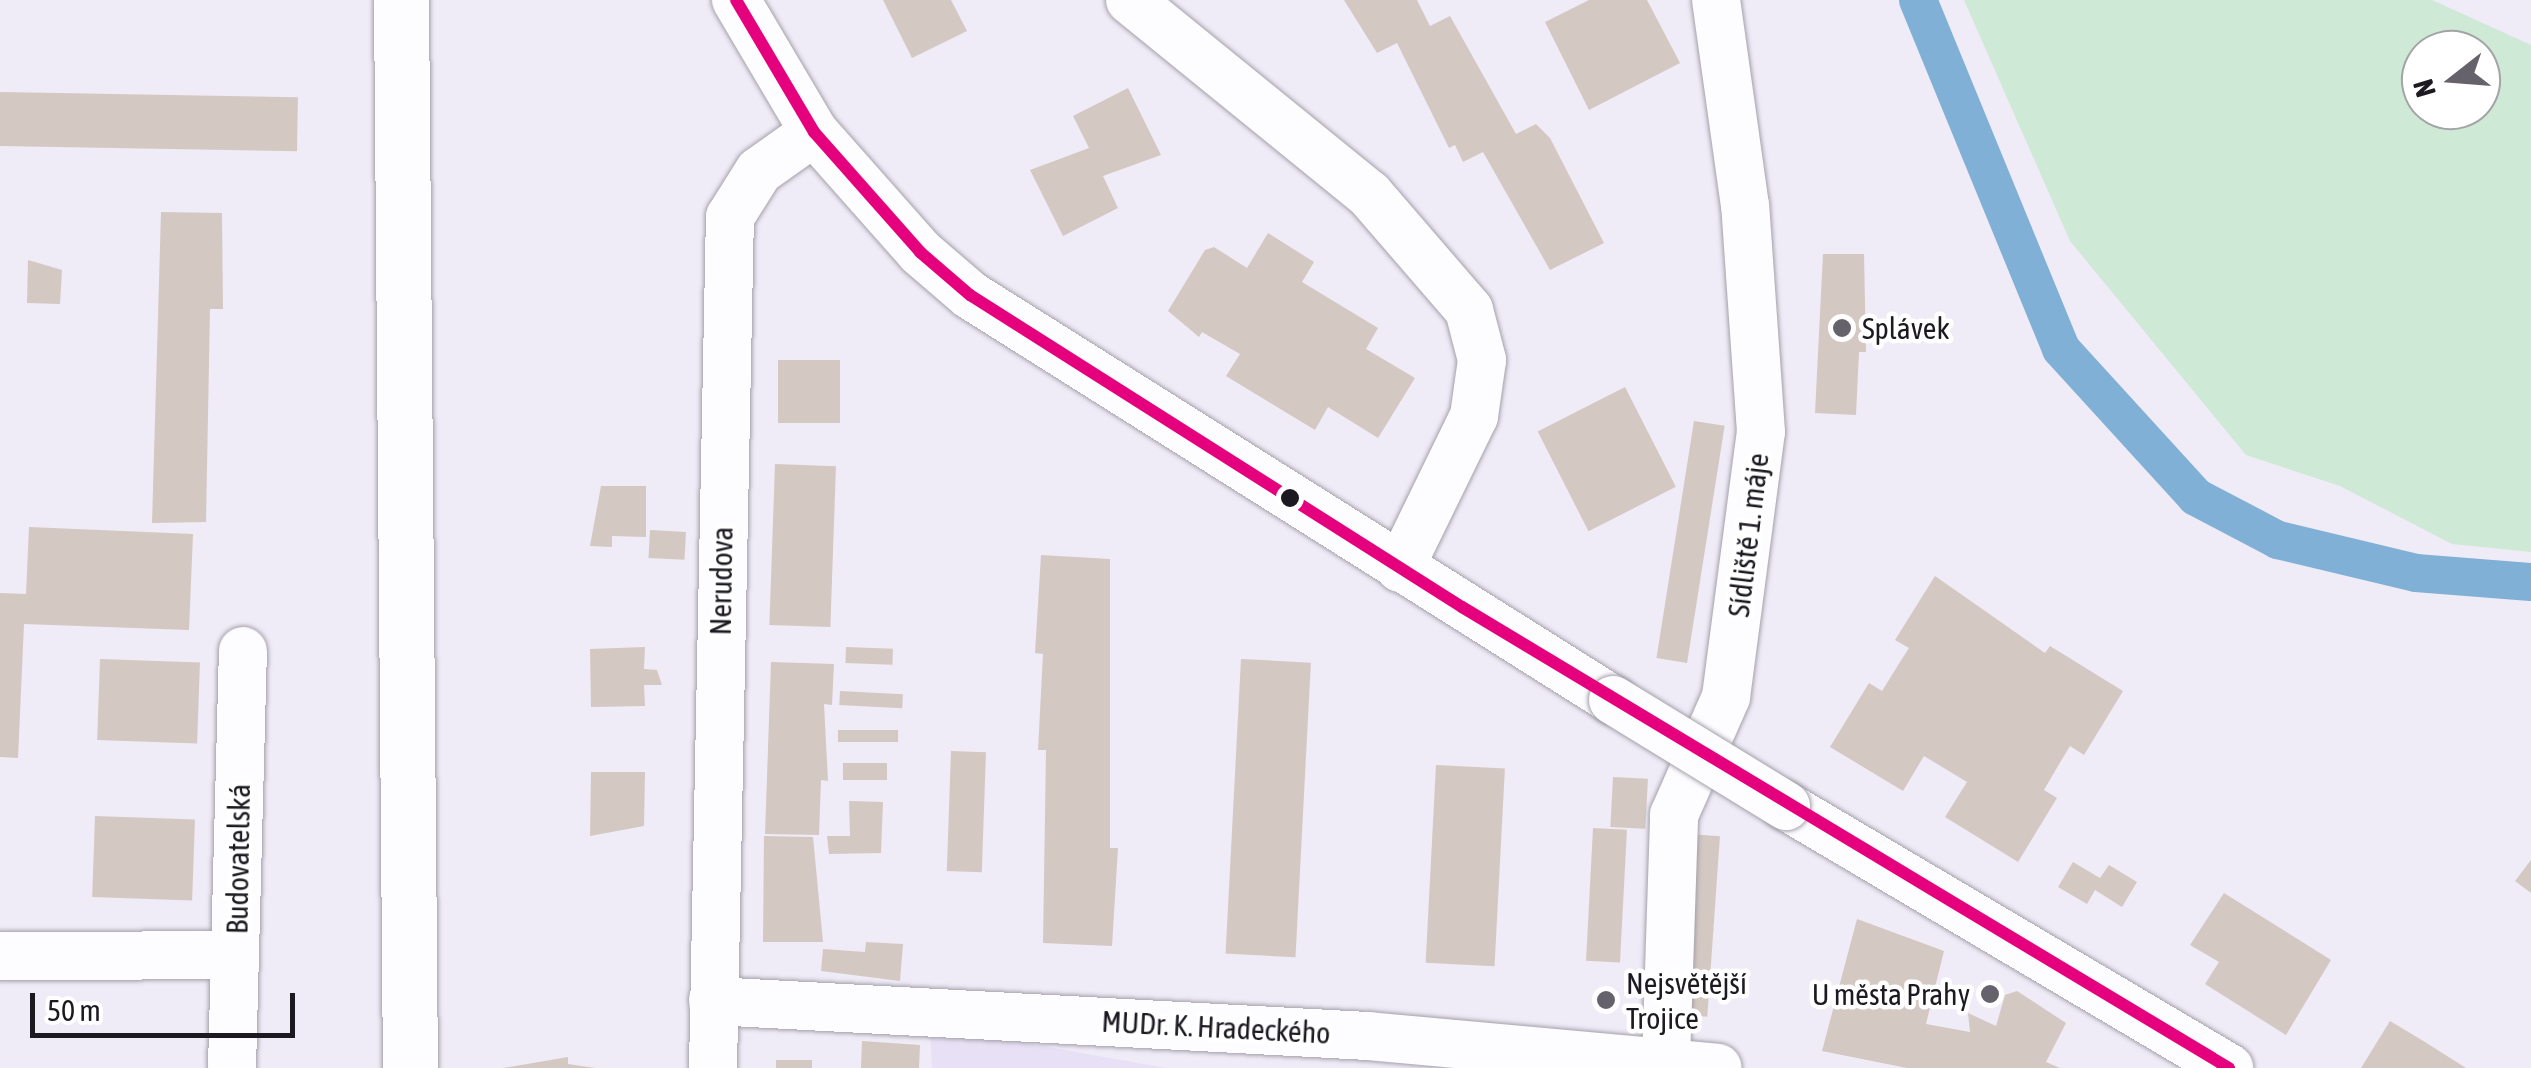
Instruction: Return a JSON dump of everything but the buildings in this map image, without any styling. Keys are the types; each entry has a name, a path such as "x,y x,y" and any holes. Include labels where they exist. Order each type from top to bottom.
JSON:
{"main road":[{"path":"402,0 410,1068"}],"street":[{"path":"736,0 814,132 920,252 970,295 1612,700 2229,1068"},
{"path":"1130,0 1368,194 1469,310 1482,360 1474,416 1400,568"},
{"name":"Sídliště 1. máje","path":"1666,1061 1674,815 1726,697 1761,432 1744,206 1716,0"},
{"name":"Nerudova","path":"713,1068 730,217 759,170 814,132"},
{"name":"Budovatelská","path":"232,1068 243,651"},
{"path":"0,956 235,955"},
{"name":"MUDr. K. Hradeckého","path":"712,1001 1328,1033 1718,1068"}],"shaded area":[{"path":"930,1026 1166,1068 932,1068"}],"green space":[{"path":"1964,0 2432,0 2498,30 2401,30 2401,130 2501,130 2501,31 2531,45 2531,552 2452,544 2340,486 2246,455 2070,241"}],"waterway":[{"path":"1918,0 2061,349 2196,497 2278,540 2416,573 2531,582"}],"transit line":[{"path":"736,0 814,132 920,252 970,295 1462,607 2229,1068"}],"place":[{"name":"Splávek","path":"1842,328"},
{"name":"U města Prahy","path":"1990,994"},
{"name":"Nejsvětější Trojice","path":"1606,1000"}]}
